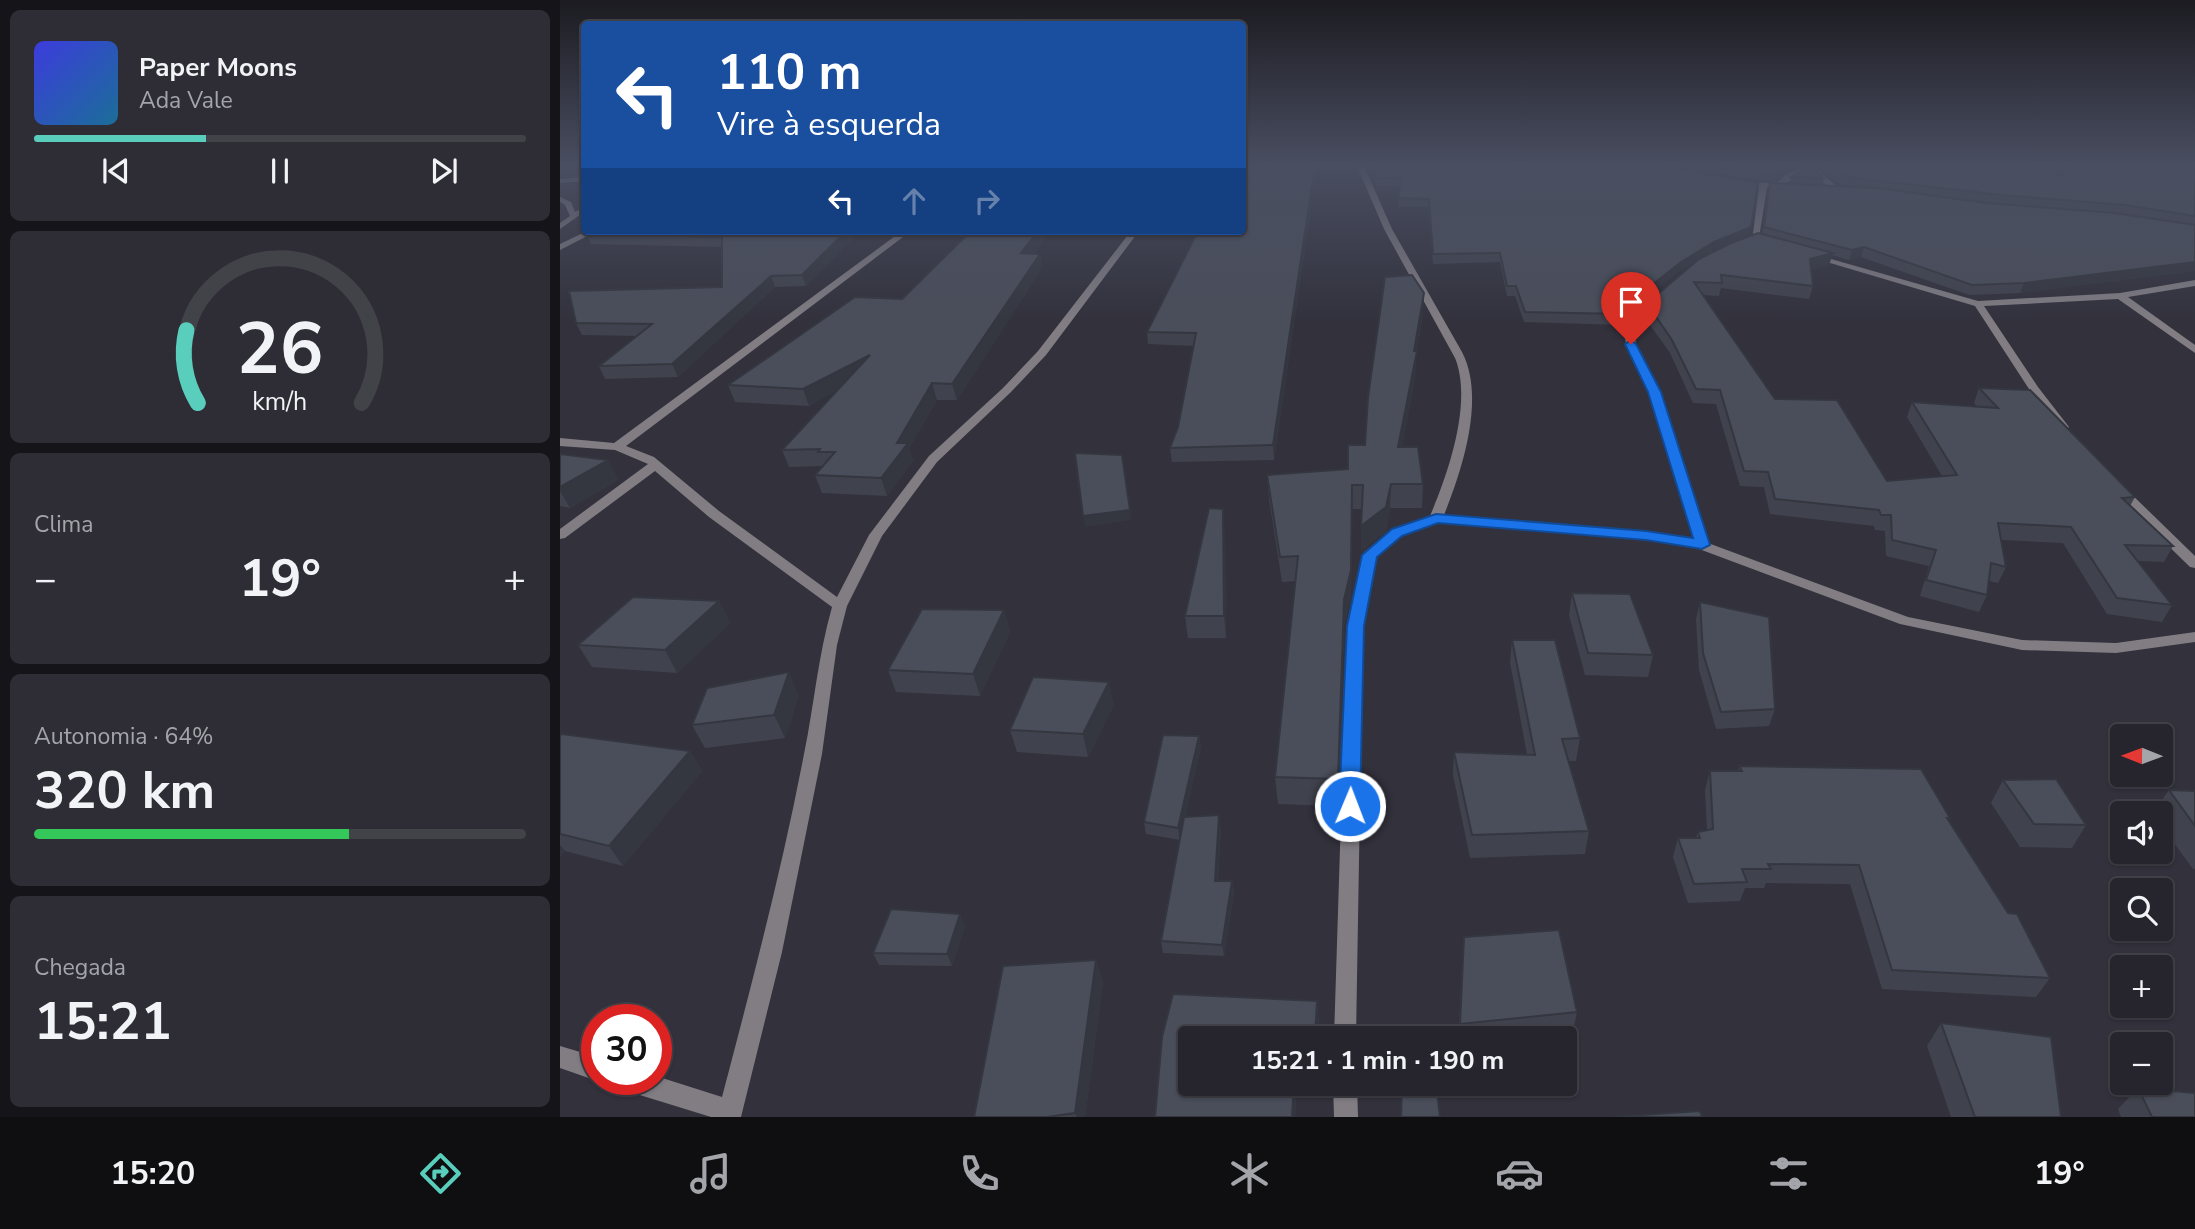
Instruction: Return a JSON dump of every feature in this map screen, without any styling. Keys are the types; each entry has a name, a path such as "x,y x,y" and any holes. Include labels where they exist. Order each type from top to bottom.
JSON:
{"street":[{"path":"1381,218 1425,293 1466,375 1467,391 1452,474 1436,518"},
{"path":"1759,218 1759,229 1750,241 1780,246"},
{"path":"560,247 585,235"},
{"path":"617,447 902,235"},
{"path":"672,1094 730,1114 771,953 813,754 830,645 840,606 876,535 933,459 1007,390 1042,353 1132,235"},
{"path":"1806,253 1978,304 2120,296 2195,283"},
{"path":"2120,296 2195,350"},
{"path":"1657,298 1635,315 1628,325 1631,344 1654,392 1702,545"},
{"path":"1978,304 2034,390 2071,438"},
{"path":"560,442 617,447 655,465 714,514 840,606"},
{"path":"560,535 655,465"},
{"path":"2105,476 2195,564"},
{"path":"1345,1026 1355,626 1370,555 1397,533 1436,518 1646,536 1702,545 1905,621 2022,645 2116,648 2195,637"},
{"path":"560,1057 581,1064"},
{"path":"1345,1096 1346,1117"}],"building":[{"path":"1246,218 1307,218 1273,445 1170,448 1178,427 1196,333 1147,332 1196,235 1246,235"},
{"path":"1430,218 1752,218 1751,227 1714,242 1681,262 1639,295 1622,314 1525,312 1516,286 1507,286 1500,253 1433,254"},
{"path":"1765,218 2149,218 2195,225 2195,262 2024,283 1972,285 1864,247 1852,250 1764,227"},
{"path":"1758,233 1833,253 1810,259 1813,286 1721,275 1722,283 1694,282 1775,399 1837,400 1887,481 1957,475 1912,402 1998,408 1979,388 2030,390 2135,497 2122,498 2173,546 2125,545 2172,605 2117,598 2071,527 1998,523 2006,567 1991,563 1987,595 1926,580 1936,550 1892,540 1891,515 1881,515 1879,510 1775,499 1768,472 1744,471 1720,390 1696,389 1672,340 1652,311 1638,311 1699,259"},
{"path":"631,235 842,235 802,275 771,276 672,364 599,366 652,324 576,323 569,291 722,287 722,237"},
{"path":"967,235 1035,235 1021,253 1040,254 952,384 932,383 897,443 908,443 881,478 815,475 835,452 818,452 820,449 782,450 870,355 803,389 728,385 855,297 902,299"},
{"path":"1412,275 1424,293 1414,351 1417,351 1398,447 1418,447 1423,484 1391,484 1386,507 1361,526 1363,485 1352,485 1351,570 1344,600 1338,779 1275,777 1298,556 1280,557 1267,475 1348,469 1348,445 1365,445 1368,397 1385,277"},
{"path":"1075,453 1122,455 1130,510 1083,516"},
{"path":"560,454 608,460 560,487"},
{"path":"1209,508 1223,509 1224,616 1185,616"},
{"path":"1572,593 1630,594 1653,655 1588,653"},
{"path":"633,597 719,601 665,650 578,645"},
{"path":"1700,602 1769,617 1775,709 1721,712 1703,653"},
{"path":"922,609 1004,610 973,674 888,670"},
{"path":"1512,640 1555,640 1580,738 1562,739 1589,831 1472,835 1454,752 1535,755"},
{"path":"789,672 774,715 692,725 707,688"},
{"path":"1033,677 1109,682 1083,734 1010,730"},
{"path":"562,734 690,751 609,846 560,834"},
{"path":"1163,735 1199,736 1178,828 1144,822"},
{"path":"1739,766 1921,769 1950,818 1947,818 2008,913 2017,914 2050,978 1892,970 1859,865 1768,864 1771,869 1742,869 1747,882 1694,884 1678,838 1700,838 1698,832 1713,829 1710,771 1742,771"},
{"path":"2056,779 2086,825 2034,824 2003,780"},
{"path":"2169,790 2195,791 2195,826"},
{"path":"1219,815 1215,881 1232,881 1222,945 1161,941 1184,817"},
{"path":"891,909 960,914 947,954 873,953"},
{"path":"1559,930 1577,1012 1460,1024 1464,937"},
{"path":"1096,960 1075,1113 1047,1117 974,1117 1003,966"},
{"path":"1173,994 1317,1001 1316,1026 1178,1026 1178,1096 1293,1096 1292,1117 1155,1117 1162,1037"},
{"path":"1941,1023 2051,1037 2061,1117 1975,1117"},
{"path":"2173,1091 2195,1093 2195,1117 2152,1117 2141,1095 2173,1095"},
{"path":"1402,1096 1438,1096 1440,1117 1401,1117"},
{"path":"1700,1111 1702,1117 1613,1117"}],"route":[{"path":"1350,806 1355,626 1370,555 1397,533 1436,518 1646,536 1702,545 1654,392 1631,344"}]}
